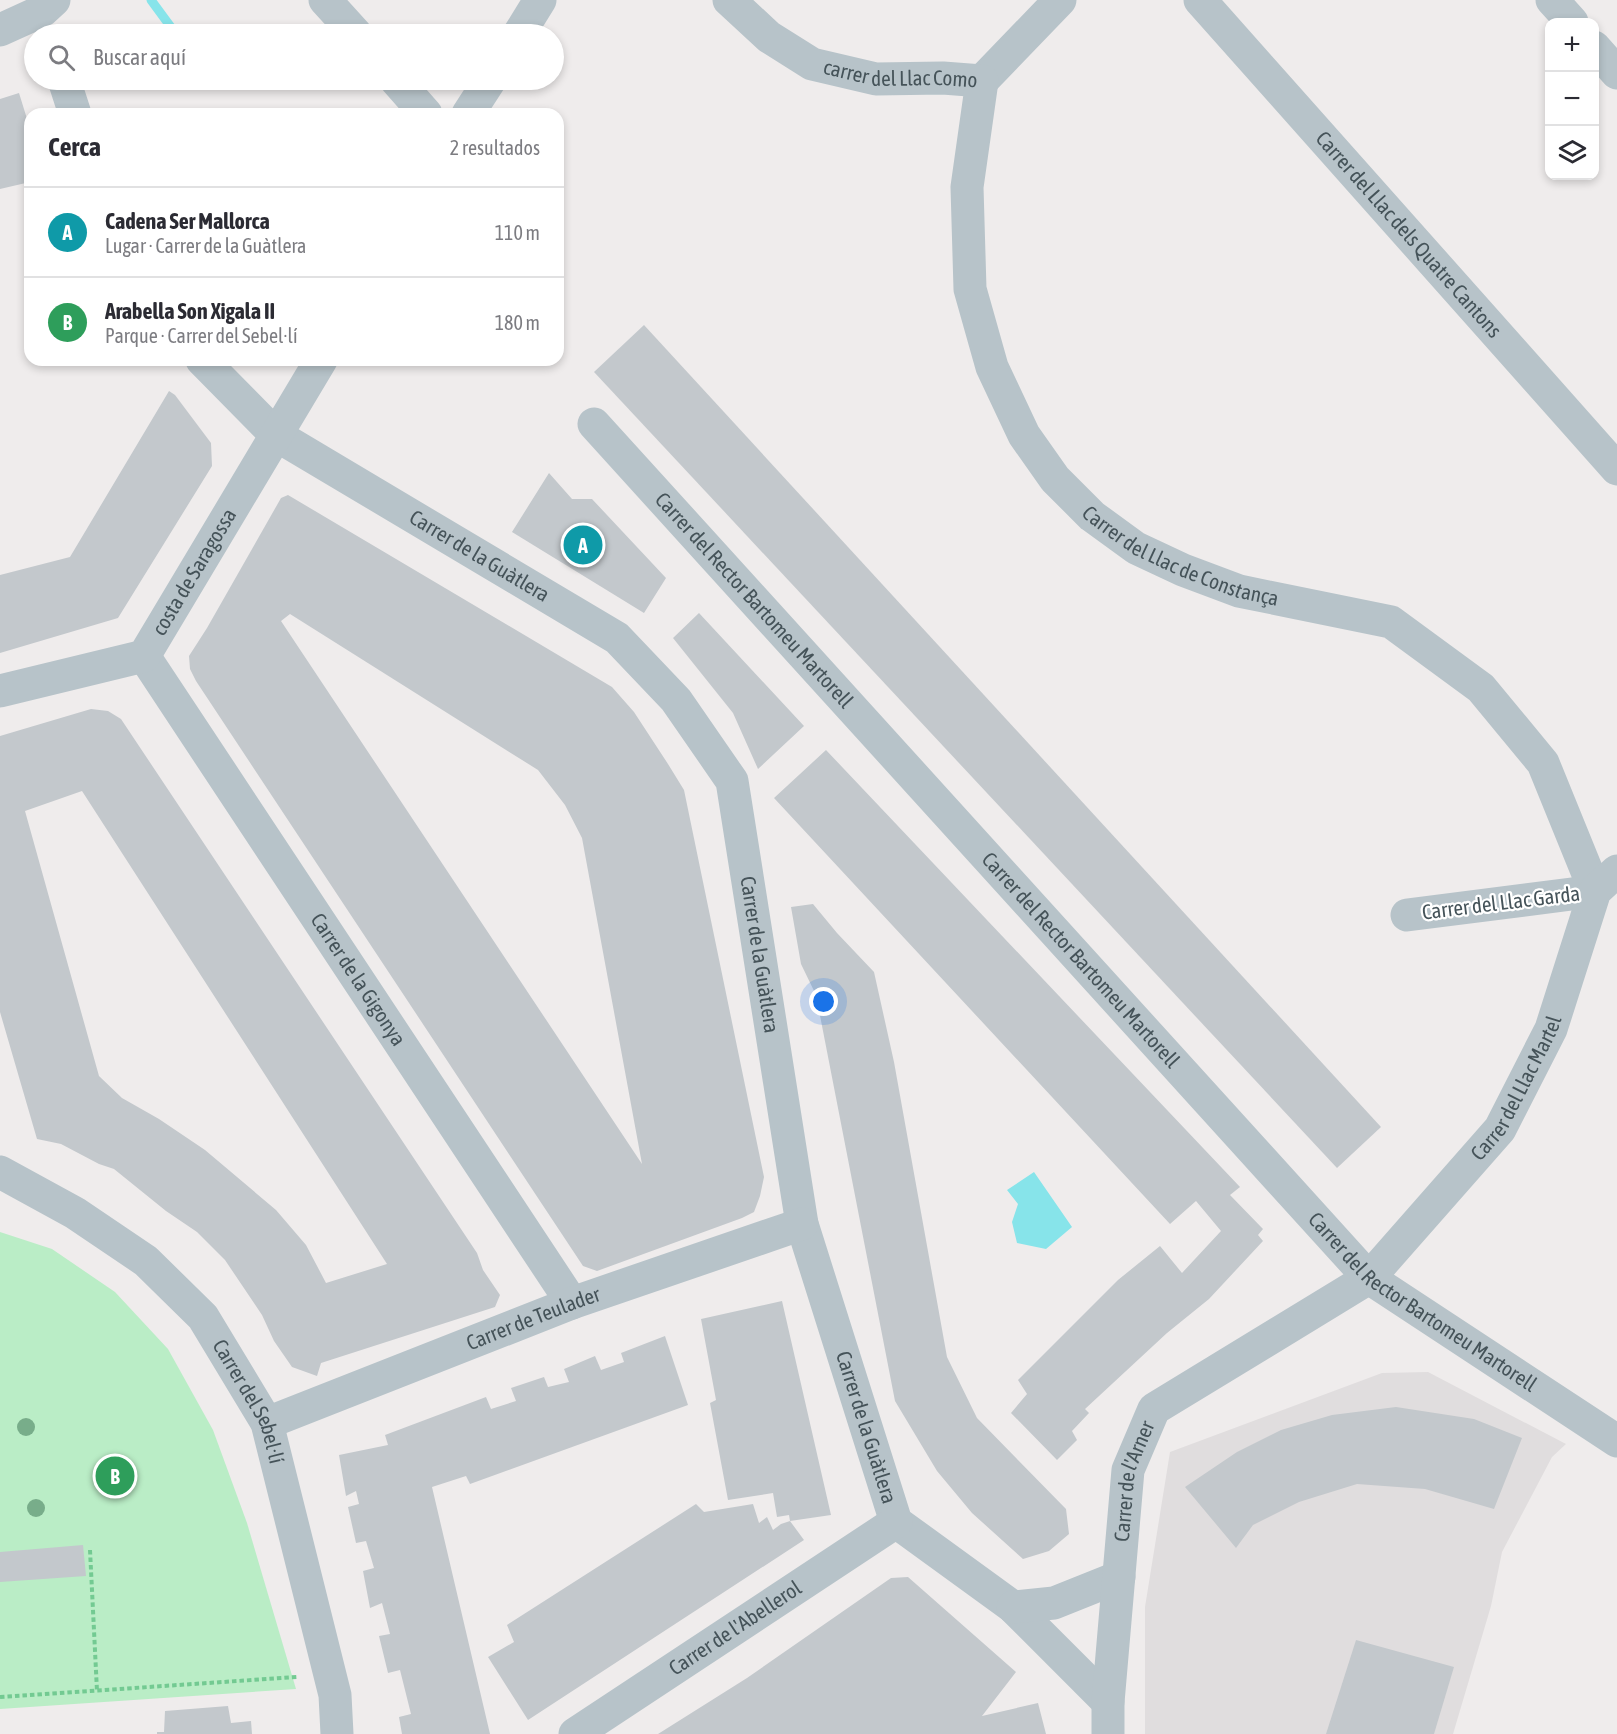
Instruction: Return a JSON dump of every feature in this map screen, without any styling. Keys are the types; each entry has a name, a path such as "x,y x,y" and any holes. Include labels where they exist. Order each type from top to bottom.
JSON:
{"street":[{"path":"325,0 347,24"},
{"path":"525,24 540,0"},
{"name":"carrer del Llac Como","path":"729,0 769,37 812,64 876,79 943,78 982,81 1060,0"},
{"name":"Carrer del Llac dels Quatre Cantons","path":"1200,0 1617,469"},
{"path":"1552,0 1568,18"},
{"path":"0,30 49,15"},
{"path":"1599,53 1617,73"},
{"name":"Carrer del Llac de Constança","path":"982,81 967,188 970,289 992,367 1024,435 1055,479 1092,516 1136,548 1183,570 1239,591 1391,622 1481,688 1543,763 1606,881"},
{"path":"67,90 73,108"},
{"path":"405,90 421,108"},
{"path":"472,108 484,90"},
{"name":"Carrer de la Guàtlera","path":"208,366 276,435 617,638 676,700 732,780 802,1224 896,1521 1012,1607 1108,1702"},
{"name":"costa de Saragossa","path":"0,691 144,656 317,366"},
{"name":"Carrer del Rector Bartomeu Martorell","path":"594,424 1370,1278 1617,1441"},
{"name":"Carrer de la Gigonya","path":"144,656 572,1303"},
{"name":"Carrer del Llac Garda","path":"1407,915 1606,881"},
{"name":"Carrer del Llac Martel","path":"1370,1278 1500,1129 1551,1029 1606,881"},
{"name":"Carrer del Sebel·lí","path":"0,1172 75,1213 146,1261 203,1317 267,1423 335,1695 337,1734"},
{"name":"Carrer de Teulader","path":"267,1423 572,1303 802,1224"},
{"name":"Carrer de l'Arner","path":"1108,1734 1108,1702 1128,1470 1154,1409 1370,1278"},
{"name":"Carrer de l'Abellerol","path":"575,1734 896,1521"},
{"path":"1012,1607 1054,1603 1119,1576"}],"path":[{"path":"90,1550 97,1691"},
{"path":"0,1697 330,1674"}],"shaded area":[{"path":"1428,1372 1566,1444 1552,1457 1502,1552 1491,1606 1453,1734 1145,1734 1145,1607 1170,1452 1382,1373"}],"green space":[{"path":"0,1232 52,1249 115,1292 168,1349 213,1430 247,1523 296,1689 0,1709"}],"water":[{"path":"1034,1172 1072,1227 1046,1249 1017,1243 1012,1222 1018,1204 1007,1190"}],"building":[{"path":"19,93 24,109 24,183 0,189 0,99"},
{"path":"644,325 1381,1127 1337,1168 594,372"},
{"path":"169,391 175,395 211,443 212,466 118,618 0,653 0,575 70,557"},
{"path":"549,473 572,499 592,499 666,578 644,613 512,532"},
{"path":"288,495 612,687 634,712 684,790 764,1177 754,1212 597,1271 583,1266 190,669 189,656 281,498","holes":["290,614 538,770 565,805 582,838 642,1164 281,621"]},
{"path":"699,613 804,726 758,769 733,713 673,638"},
{"path":"91,709 108,711 121,719 477,1253 483,1270 500,1295 495,1307 321,1363 317,1376 292,1367 274,1341 262,1315 225,1260 197,1232 166,1211 114,1169 99,1164 61,1144 37,1139 0,1012 0,736","holes":["82,791 387,1264 326,1283 306,1245 276,1210 205,1150 159,1119 122,1098 99,1076 25,811"]},
{"path":"826,750 1240,1187 1230,1195 1263,1229 1258,1235 1263,1241 1209,1299 1167,1333 1085,1409 1089,1413 1072,1431 1077,1440 1057,1460 1011,1413 1027,1394 1018,1380 1118,1280 1160,1246 1182,1273 1221,1231 1196,1201 1170,1224 774,798"},
{"path":"813,904 874,972 894,1062 947,1357 977,1418 1066,1509 1069,1534 1049,1551 1023,1559 972,1513 937,1471 895,1401 816,995 801,964 791,907"},
{"path":"782,1301 831,1515 790,1521 789,1515 777,1517 773,1493 728,1500 710,1403 716,1400 701,1319"},
{"path":"665,1336 688,1405 470,1484 466,1476 432,1487 490,1734 402,1734 399,1717 411,1714 400,1670 388,1673 379,1636 390,1634 382,1603 370,1608 363,1571 374,1568 366,1541 356,1543 348,1507 359,1504 356,1491 346,1496 339,1455 388,1445 385,1435 486,1397 491,1409 516,1401 511,1388 544,1377 548,1387 569,1382 564,1369 595,1356 601,1370 624,1362 621,1353"},
{"path":"1396,1407 1474,1419 1522,1438 1494,1509 1425,1489 1357,1484 1299,1502 1253,1525 1236,1548 1185,1487 1237,1452 1281,1430 1332,1415"},
{"path":"696,1504 704,1512 753,1504 759,1523 767,1517 773,1530 790,1521 804,1540 528,1720 488,1657 514,1642 507,1625"},
{"path":"83,1545 86,1576 0,1582 0,1552"},
{"path":"908,1577 1016,1672 982,1716 1038,1703 1046,1734 658,1734 747,1678 891,1578"},
{"path":"1356,1640 1454,1667 1434,1734 1326,1734"},
{"path":"228,1706 231,1723 251,1721 252,1734 157,1734 157,1732 164,1732 165,1711"}],"waterway":[{"path":"151,0 169,24"}],"place":[{"name":"Cadena Ser Mallorca","path":"583,545"},
{"name":"Arabella Son Xigala II","path":"115,1476"}]}
